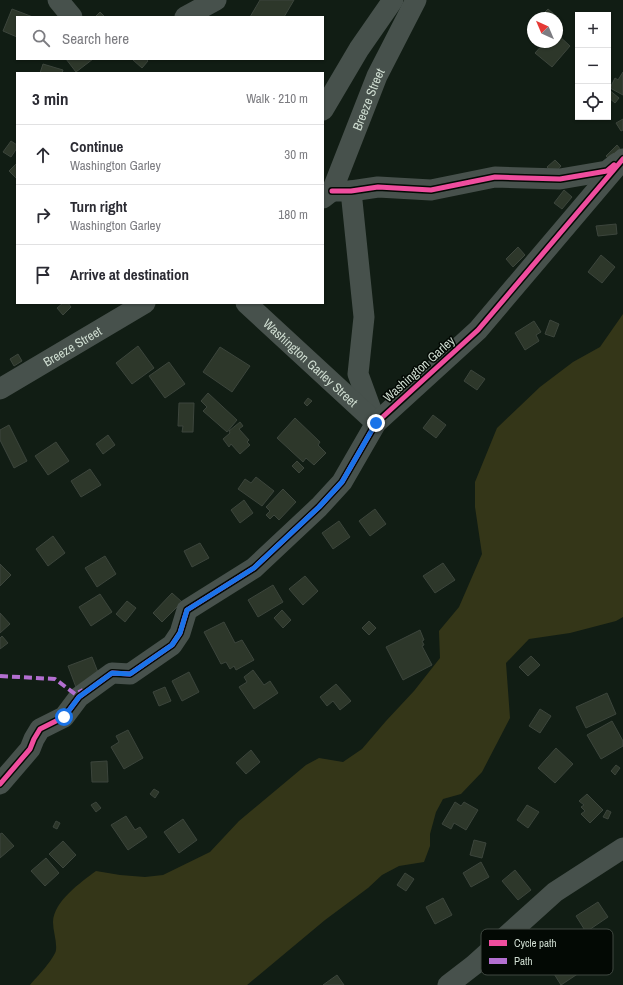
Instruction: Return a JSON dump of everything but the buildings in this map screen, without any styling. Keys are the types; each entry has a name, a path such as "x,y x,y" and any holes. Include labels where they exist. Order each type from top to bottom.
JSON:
{"street":[{"path":"58,0 71,16"},
{"path":"187,16 216,0"},
{"path":"324,108 359,49 393,0"},
{"name":"Breeze Street","path":"335,193 377,76 416,0"},
{"path":"376,423 358,374 364,317 335,193 378,186 432,190 494,176 560,179 607,171 623,158"},
{"name":"Washington Garley","path":"0,784 30,749 40,729 64,717 79,697 112,673 130,674 172,645 180,633 187,610 254,568 319,507 342,482 376,423 478,330 623,158"},
{"name":"Breeze Street","path":"0,389 143,304"},
{"name":"Washington Garley Street","path":"247,304 376,423"},
{"path":"514,929 555,892 623,848"},
{"path":"448,985 481,959"}],"green space":[{"path":"623,314 623,617 616,621 570,633 529,639 506,663 510,718 482,772 461,794 443,799 436,812 430,834 430,846 424,862 399,866 382,875 368,888 325,920 247,985 30,985 55,954 56,947 53,922 54,914 58,907 69,893 96,871 145,877 163,875 210,852 239,821 306,765 319,758 343,762 362,749 414,691 440,658 439,631 459,607 482,554 475,507 475,482 497,428 540,387 573,362 600,347"}],"marked path":[{"path":"0,676 55,679 75,694 83,690"}],"cycle path":[{"path":"0,784 30,749 40,729 64,717 79,697 112,673 130,674 172,645 180,633 187,610 254,568 319,507 342,482 376,423 478,330 623,159"},
{"path":"332,191 351,191 378,187 431,190 495,177 560,179 607,171 614,165"}],"route":[{"path":"64,717 79,697 112,673 130,674 172,645 180,633 187,610 254,568 319,507 342,482 376,423"}]}
